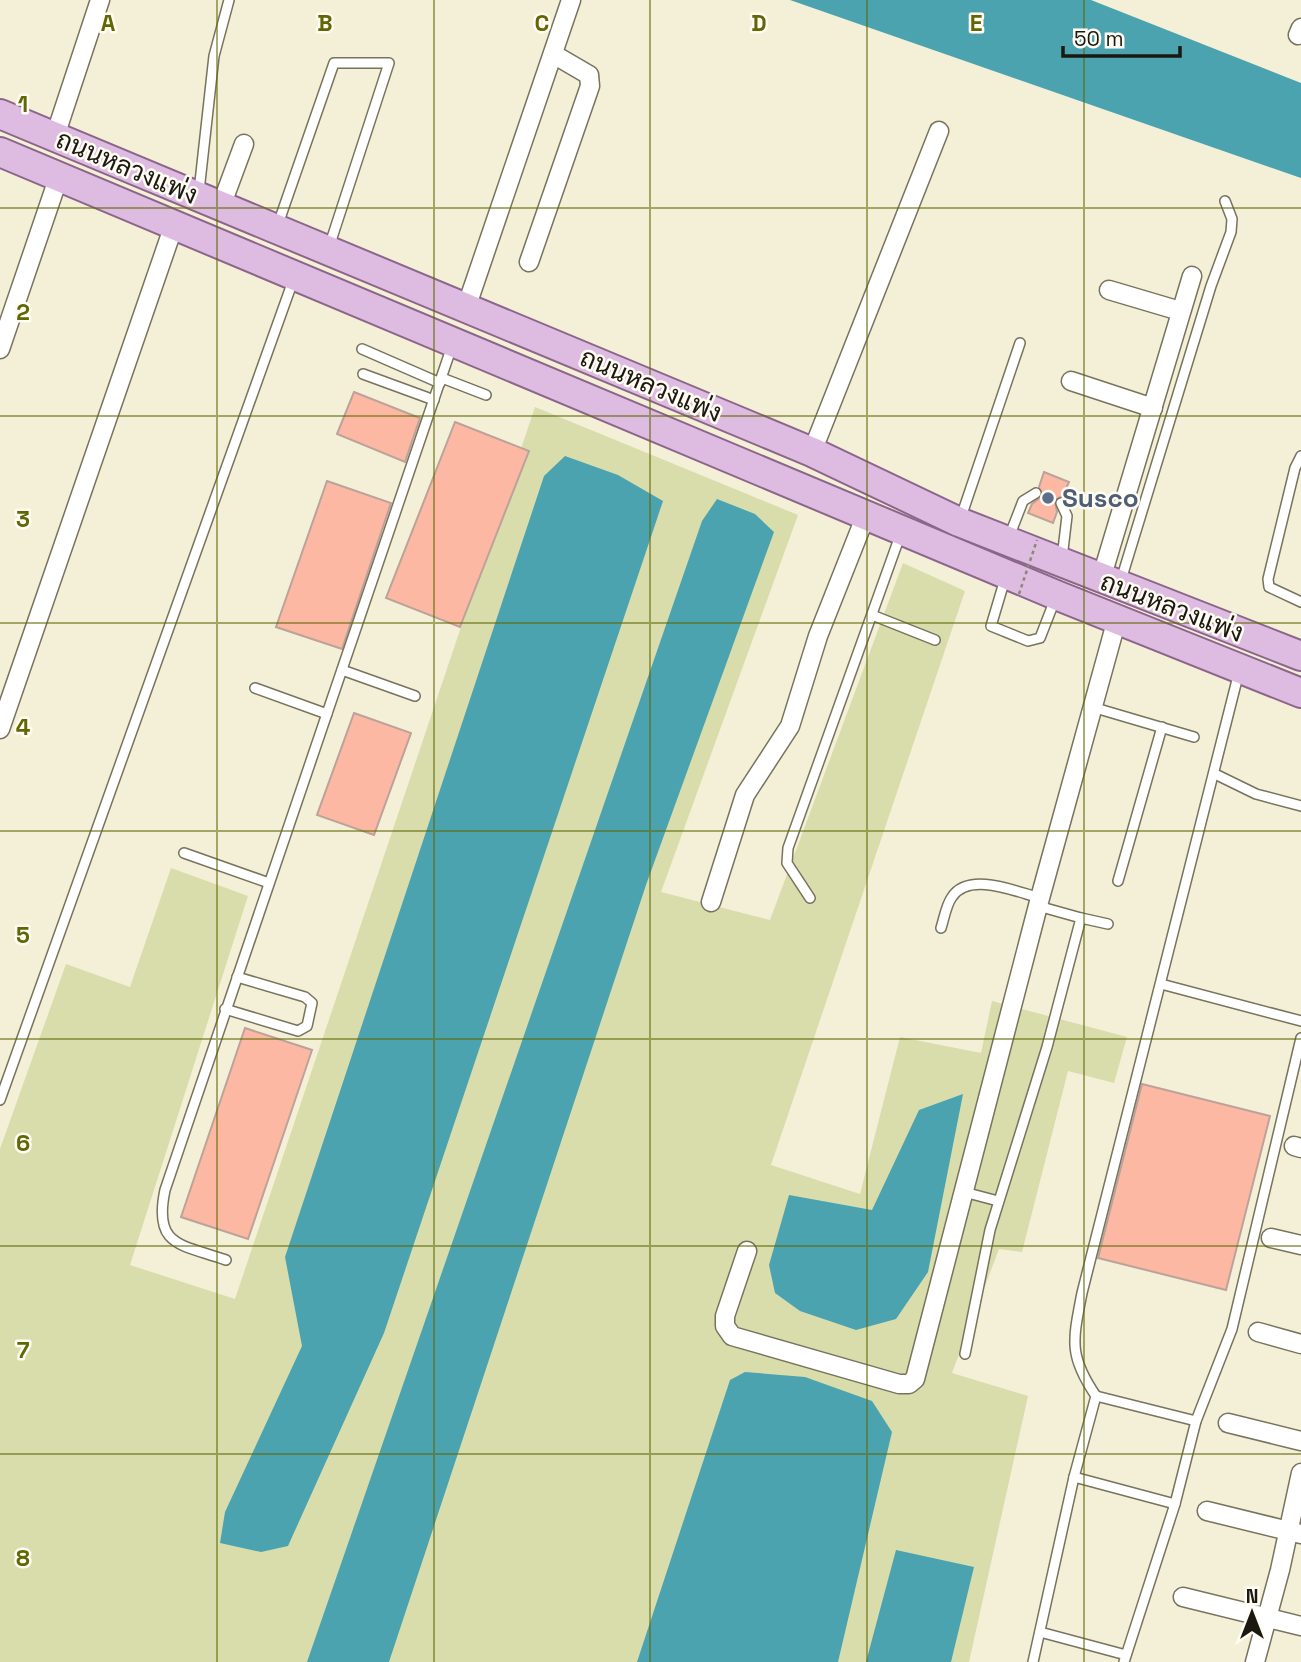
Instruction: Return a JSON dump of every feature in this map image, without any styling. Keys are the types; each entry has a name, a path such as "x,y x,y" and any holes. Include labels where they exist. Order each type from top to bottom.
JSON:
{"main road":[{"name":"ถนนหลวงแพ่ง","path":"0,114 812,452 959,522 1301,656"},
{"name":"ถนนหลวงแพ่ง","path":"0,152 866,515 1013,584 1056,595 1301,693"}],"street":[{"path":"55,136 100,0"},
{"path":"466,308 571,0"},
{"path":"529,261 590,86 589,75 553,54"},
{"path":"812,452 939,131"},
{"path":"209,201 244,144"},
{"path":"0,349 59,177"},
{"path":"0,729 174,225"},
{"path":"1110,583 1153,408 1192,276"},
{"path":"1109,290 1180,311"},
{"path":"1071,381 1153,408"},
{"path":"711,902 745,795 790,726 818,636 866,515"},
{"path":"747,1251 725,1316 725,1326 732,1336 899,1384 909,1384 918,1371 1039,902 1117,619"},
{"path":"1271,1238 1301,1245"},
{"path":"1258,1332 1301,1344"},
{"path":"1228,1423 1301,1441"},
{"path":"1255,1662 1294,1532 1301,1473"},
{"path":"1207,1511 1294,1532"},
{"path":"1182,1597 1301,1626"}],"lane":[{"path":"209,201 214,56 229,0"},
{"path":"277,229 334,63 389,63 328,250"},
{"path":"1110,583 1231,232 1232,219 1225,201"},
{"path":"0,1100 295,276"},
{"path":"226,1260 169,1237 162,1227 161,1209 225,1009 454,341"},
{"path":"959,522 1020,343"},
{"path":"362,349 441,381 486,395"},
{"path":"363,374 434,400"},
{"path":"1301,457 1295,468 1268,579 1269,586 1276,592 1301,602"},
{"path":"1007,541 1023,501 1036,493"},
{"path":"1061,503 1067,516 1061,563"},
{"path":"810,898 787,863 788,848 902,531"},
{"path":"1013,584 990,620 991,626 1034,642 1040,638 1056,595"},
{"path":"872,615 935,640"},
{"path":"1196,1421 1096,1396 1079,1371 1074,1349 1076,1324 1240,669"},
{"path":"342,670 415,696"},
{"path":"255,688 327,714"},
{"path":"1092,707 1194,737"},
{"path":"1118,881 1162,727"},
{"path":"1215,774 1256,794 1301,806"},
{"path":"184,853 269,883"},
{"path":"941,928 952,896 962,888 980,885 998,887 1081,918 1108,924"},
{"path":"965,1354 983,1259 1047,1047 1081,918"},
{"path":"225,1009 298,1031 307,1026 312,1003 305,996 237,977"},
{"path":"1161,984 1301,1021"},
{"path":"1040,1632 1125,1658 1175,1504 1196,1421 1232,1329 1301,1038"},
{"path":"964,1192 999,1201"},
{"path":"1033,1662 1074,1477 1096,1396"},
{"path":"1074,1477 1175,1504"}],"path":[{"path":"1013,584 1037,540"}],"green space":[{"path":"535,407 798,515 661,892 770,920 903,563 965,591 771,1165 860,1194 900,1037 981,1053 992,1001 1127,1037 1114,1083 1068,1071 1022,1252 999,1249 952,1373 1028,1396 969,1662 0,1662 0,1149 66,964 130,987 171,868 248,896 130,1265 235,1299"}],"water":[{"path":"790,0 1091,0 1301,83 1301,178"},
{"path":"565,456 618,475 663,501 384,1333 288,1546 261,1552 220,1543 225,1512 302,1346 285,1257 544,476"},
{"path":"717,499 755,514 774,532 646,885 389,1662 307,1662 702,521"},
{"path":"963,1094 928,1272 896,1319 856,1330 800,1311 775,1293 769,1265 789,1195 872,1210 919,1110"},
{"path":"745,1372 805,1377 872,1401 892,1432 838,1662 637,1662 730,1380"},
{"path":"896,1550 974,1567 951,1662 866,1662"}],"building":[{"path":"354,392 420,418 405,462 337,434"},
{"path":"455,422 529,451 460,627 386,598"},
{"name":"Susco","path":"1044,472 1069,482 1063,496 1055,500 1057,512 1053,523 1028,513 1032,504 1042,496 1039,487"},
{"path":"327,481 391,503 342,649 276,627"},
{"path":"354,713 411,733 374,835 317,815"},
{"path":"245,1028 312,1050 248,1239 181,1217"},
{"path":"1142,1084 1270,1116 1226,1290 1098,1258"}],"place":[{"name":"Susco","path":"1048,498"}]}
